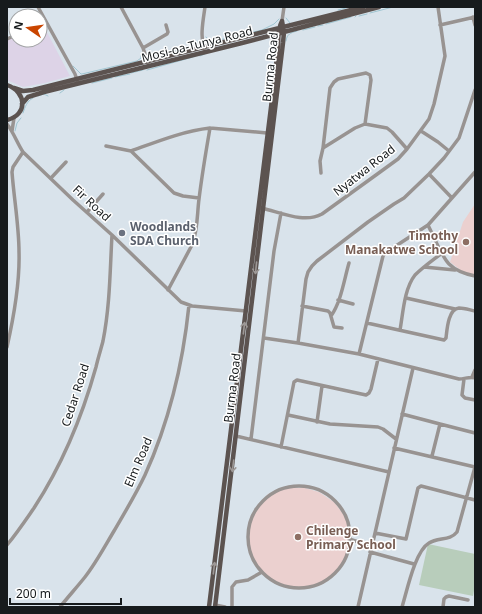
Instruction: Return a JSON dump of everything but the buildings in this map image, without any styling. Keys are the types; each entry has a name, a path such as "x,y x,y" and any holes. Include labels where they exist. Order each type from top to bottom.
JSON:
{"main road":[{"name":"Mosi-oa-Tunya Road","path":"281,30 363,7"},
{"name":"Mosi-oa-Tunya Road","path":"7,85 26,91 77,81 379,7"},
{"name":"Burma Road","path":"209,607 260,208 282,21"},
{"name":"Burma Road","path":"215,606 252,312 267,133 278,43 281,30"},
{"name":"Mosi-oa-Tunya Road","path":"22,104 27,98 33,95 77,81"},
{"path":"7,120 14,118 21,110 22,104 20,93 14,88"}],"street":[{"path":"121,7 143,48 148,64"},
{"path":"204,49 202,29 205,7"},
{"path":"282,21 284,7"},
{"name":"Nyatwa Road","path":"260,208 307,218 317,217 376,176 408,149 429,119 445,56 438,7"},
{"path":"440,25 474,17 475,25"},
{"path":"143,48 167,34 168,32 166,25"},
{"path":"48,26 77,81"},
{"path":"321,173 320,161 323,148 330,88 335,80 366,73 370,75 371,80 365,124"},
{"path":"298,343 306,279 312,266 324,255 368,222 404,198 429,174 459,138 475,91"},
{"path":"12,131 14,118"},
{"name":"Fir Road","path":"7,124 23,152 181,302 189,305 252,312"},
{"path":"323,148 355,128 365,124 387,128 408,149"},
{"path":"168,290 195,238 199,198 210,128"},
{"path":"106,146 131,151 194,130 210,128 267,133"},
{"path":"421,131 449,151"},
{"path":"131,151 174,193 199,198"},
{"path":"7,347 15,306 19,270 18,232 12,172 13,167 23,152"},
{"path":"51,178 66,162"},
{"path":"359,354 383,256 385,253 428,225 475,172"},
{"path":"429,174 452,198"},
{"path":"87,212 103,194"},
{"path":"251,439 273,263 281,213"},
{"path":"428,225 442,253 449,264 456,270"},
{"name":"Cedar Road","path":"7,545 28,518 53,476 67,448 87,398 103,341 108,297 112,235"},
{"path":"400,330 406,298 414,277 442,253"},
{"path":"330,316 335,309 349,263"},
{"path":"424,267 456,270 475,276"},
{"path":"406,298 455,309 463,308 475,311"},
{"path":"338,300 353,304"},
{"name":"Elm Road","path":"61,606 86,576 105,547 136,493 154,454 174,388 185,340 189,305"},
{"path":"302,306 328,311 334,327 342,328"},
{"path":"367,323 445,340 450,316 455,309"},
{"path":"264,338 359,354 459,379 473,377 475,370"},
{"path":"281,447 295,381 297,380 366,395 372,385 378,359"},
{"path":"358,607 412,368"},
{"path":"464,379 462,395 465,398 475,400"},
{"path":"318,422 322,386"},
{"path":"402,414 475,433"},
{"path":"288,415 318,422 340,425 378,427 383,429 396,440"},
{"path":"432,456 440,424"},
{"path":"236,436 389,472"},
{"path":"394,448 475,467 456,534 445,539 428,543 421,552 414,564 402,607"},
{"path":"291,486 305,486 318,490 330,497 340,507 346,519 349,539 346,555 338,568 327,579 320,583 304,587 289,587 274,581 262,572 251,554 248,541 251,520 257,508 266,498 278,490 291,486"},
{"path":"375,532 406,540 419,486 475,500"},
{"path":"349,539 371,546"},
{"path":"370,552 414,564"},
{"path":"232,607 232,587 234,584 236,582 248,580 262,572"},
{"path":"443,607 444,599 449,596 468,600"},
{"path":"61,606 66,607"},
{"path":"215,606 225,607"}],"shaded area":[{"path":"48,34 70,76 23,87 7,80 7,38 8,48 48,48"},
{"name":"Timothy Manakatwe School","path":"475,204 475,275 464,273 450,262 463,222"},
{"name":"Chilenge Primary School","path":"285,488 305,488 319,492 334,502 347,519 349,538 345,559 336,574 321,585 301,588 286,587 272,582 261,573 253,561 249,551 247,535 251,518 268,494"}],"green space":[{"path":"428,544 475,554 475,585 473,596 419,585"}],"waterway":[{"path":"370,13 393,7"},
{"path":"338,10 346,8"},
{"path":"359,16 367,14"},
{"path":"326,24 351,17"},
{"path":"286,18 290,23"},
{"path":"206,37 210,42 262,30 274,24 279,19"},
{"path":"318,26 323,25"},
{"path":"303,30 315,27"},
{"path":"286,41 289,34 297,31"},
{"path":"150,50 157,56 194,46 197,41"},
{"path":"200,56 205,54"},
{"path":"73,66 82,74 137,61 141,58 141,55"},
{"path":"147,70 193,57"},
{"path":"131,73 143,70"},
{"path":"115,77 130,74"},
{"path":"92,83 112,78"},
{"path":"60,93 64,90"},
{"path":"38,96 44,94 48,96"},
{"path":"23,113 25,106 33,98"},
{"path":"15,131 17,123 21,118"}],"place":[{"name":"Woodlands SDA Church","path":"122,233"},
{"name":"Timothy Manakatwe School","path":"466,242"},
{"name":"Chilenge Primary School","path":"298,537"}]}
